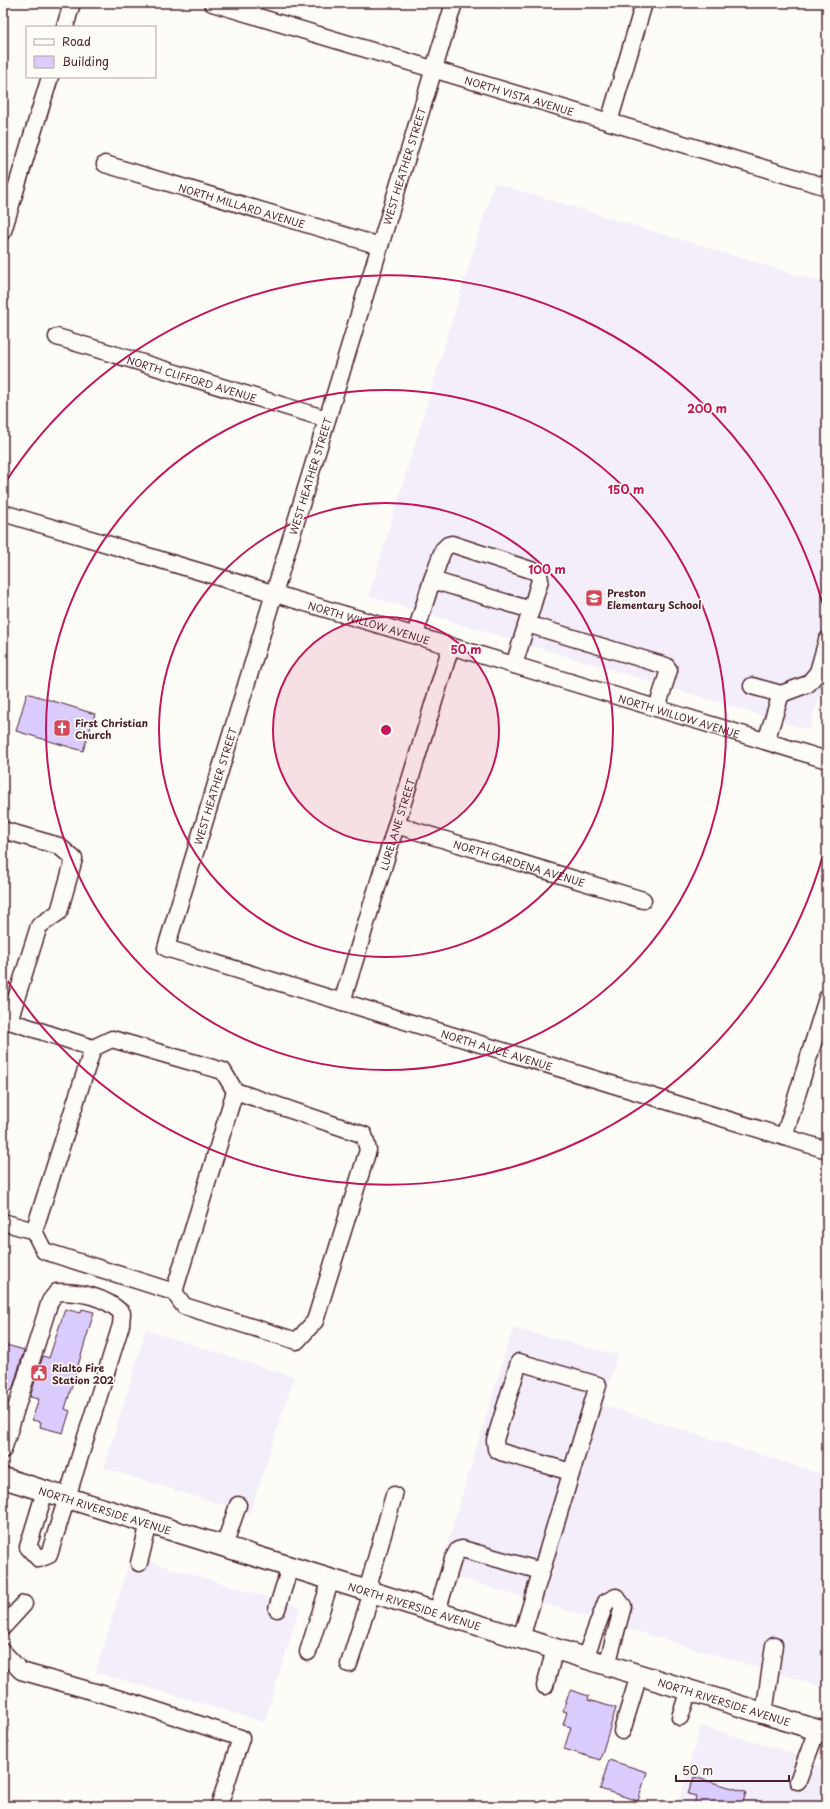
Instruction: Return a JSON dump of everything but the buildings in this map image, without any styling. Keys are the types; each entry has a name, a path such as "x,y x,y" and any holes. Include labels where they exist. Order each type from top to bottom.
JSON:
{"main road":[{"name":"NORTH RIVERSIDE AVENUE","path":"3,1478 822,1732"}],"street":[{"path":"65,26 72,3"},
{"name":"NORTH VISTA AVENUE","path":"212,3 827,187"},
{"name":"WEST HEATHER STREET","path":"166,948 454,3"},
{"path":"609,122 644,3"},
{"path":"3,231 50,78"},
{"name":"NORTH MILLARD AVENUE","path":"105,164 380,246"},
{"name":"NORTH CLIFFORD AVENUE","path":"57,337 327,419"},
{"name":"NORTH WILLOW AVENUE","path":"3,513 415,635 827,760"},
{"path":"415,635 443,550 448,545 452,544 537,572 539,575 540,580 514,665"},
{"path":"432,580 529,617 663,664 669,670 657,708"},
{"path":"752,686 781,694 808,684 818,672 827,640"},
{"name":"LURELANE STREET","path":"342,1002 451,646"},
{"path":"766,741 781,694"},
{"name":"NORTH GARDENA AVENUE","path":"396,825 642,900"},
{"path":"3,830 59,846 74,859 59,912 39,926 6,1020 93,1048 112,1039 223,1071 235,1091 364,1135 368,1150 315,1321 296,1340 184,1306 174,1292 44,1251 34,1231 93,1048"},
{"name":"NORTH ALICE AVENUE","path":"166,948 827,1150"},
{"path":"784,1137 827,998"},
{"path":"174,1292 235,1091"},
{"path":"3,1222 34,1231"},
{"path":"3,1450 50,1300 57,1292 74,1292 112,1303 122,1313 121,1326 49,1555 39,1559 28,1547 45,1491"},
{"path":"521,1638 598,1385 519,1362 495,1440 496,1449 501,1452 571,1472"},
{"path":"349,1664 370,1591 394,1495"},
{"path":"224,1546 238,1504"},
{"path":"139,1563 149,1523"},
{"path":"437,1612 453,1559 458,1550 462,1549 541,1571"},
{"path":"277,1609 290,1567"},
{"path":"308,1652 331,1579"},
{"path":"585,1658 606,1602 616,1597 623,1606 607,1665"},
{"path":"3,1626 24,1604"},
{"path":"764,1714 774,1645"},
{"path":"545,1686 556,1649"},
{"path":"3,1652 21,1671 134,1703 241,1738 219,1806"},
{"path":"622,1730 639,1675"},
{"path":"680,1717 689,1690"},
{"path":"798,1781 822,1732"}],"shaded area":[{"path":"494,183 827,284 827,672 809,730 369,596"},
{"path":"513,1328 617,1355 603,1405 827,1476 827,1688 439,1572"},
{"path":"146,1330 294,1377 250,1513 104,1468"},
{"path":"131,1556 300,1607 264,1722 96,1672"},
{"path":"701,1726 791,1753 817,1766 827,1773 827,1806 677,1806"}],"place":[{"name":"Preston Elementary School","path":"594,598"},
{"name":"First Christian Church","path":"62,728"},
{"name":"Rialto Fire Station 202","path":"39,1373"}]}
